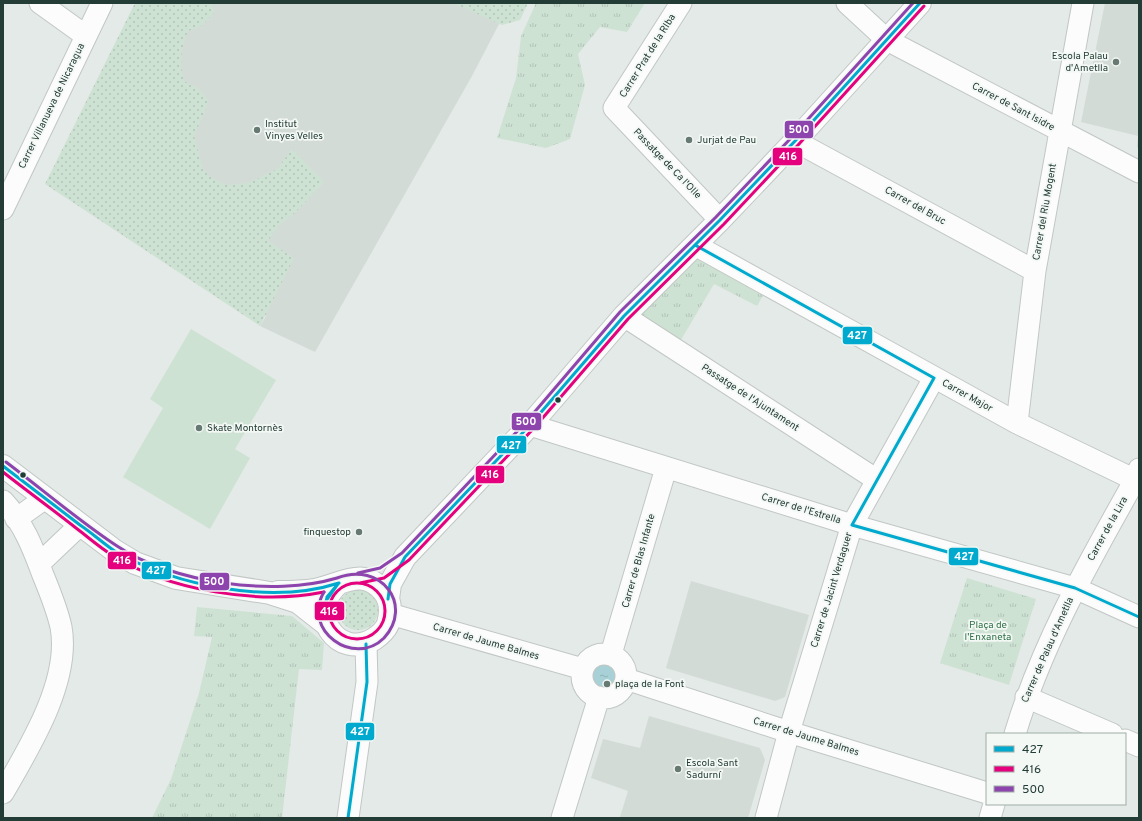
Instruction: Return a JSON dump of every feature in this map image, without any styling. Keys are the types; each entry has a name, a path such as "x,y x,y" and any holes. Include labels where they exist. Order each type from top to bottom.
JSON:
{"street":[{"path":"40,3 86,36"},
{"name":"Carrer Villanueva de Nicaragua","path":"5,199 102,3"},
{"name":"Carrer Prat de la RIba","path":"614,108 681,3"},
{"name":"Carrer de Sant Isidre","path":"847,3 887,40 1059,132 1139,172"},
{"path":"265,592 315,590 346,580 382,572 404,557 530,425 624,316 720,220 795,141 920,3"},
{"name":"Carrer del Riu Mogent","path":"1017,423 1035,271 1083,3"},
{"name":"Passatge de Ca l'Olle","path":"614,108 720,220"},
{"name":"Carrer del Bruc","path":"795,141 1035,271"},
{"name":"Carrer Major","path":"695,245 1017,423 1127,476 1138,475"},
{"name":"Passatge de l'Ajuntament","path":"624,316 876,480"},
{"name":"Carrer de Jacint Verdaguer","path":"766,818 789,732 852,525 934,378"},
{"name":"Carrer de l'Estrella","path":"530,425 852,525 1075,588 1139,617"},
{"path":"3,466 115,552 135,563 176,578 265,592 298,602 326,624"},
{"name":"Carrer de Blas Infante","path":"611,654 666,468"},
{"name":"Carrer de la Lira","path":"1075,588 1138,475"},
{"path":"16,519 44,498"},
{"path":"3,501 30,539 61,628 62,655 57,683 40,725 6,783"},
{"path":"39,564 80,525"},
{"path":"338,583 328,594 325,601 324,616 326,624 330,632 339,640 348,643 366,644 380,635 386,627 390,584 404,557"},
{"path":"359,578 375,583 389,606"},
{"name":"Carrer de Palau d'Ametlla","path":"1015,733 1026,697 1075,588"},
{"name":"Carrer de Jaume Balmes","path":"389,606 583,669"},
{"path":"348,818 367,682 366,644"},
{"path":"604,653 611,654 622,662 626,671 626,679 623,688 616,694 606,698 594,696 586,689 582,678 583,669 586,662 594,656 604,653"},
{"name":"Carrer de Jaume Balmes","path":"626,679 789,732 986,793"},
{"path":"562,818 599,697"},
{"path":"1026,697 1110,733"},
{"path":"1126,740 1139,746"},
{"path":"990,818 994,805"}],"shaded area":[{"name":"Institut Vinyes Velles","path":"135,3 510,3 472,76 315,352 260,326 266,316 137,232"},
{"name":"Escola Palau d'Ametlla","path":"1105,3 1139,3 1139,149 1137,147 1138,136 1081,122"},
{"path":"691,581 809,615 785,697 775,701 666,668"},
{"name":"Escola Sant Sadurní","path":"649,716 760,748 765,760 748,818 620,817 628,791 591,778 603,739 640,748"}],"green space":[{"path":"135,3 211,3 214,13 201,26 188,31 182,49 181,61 184,81 198,88 209,101 194,136 203,169 212,178 226,185 249,183 277,169 292,149 324,182 295,213 279,225 268,241 294,258 260,326 45,184"},
{"path":"453,3 528,3 520,20 502,25"},
{"path":"536,3 645,3 627,32 600,27 578,54 585,85 570,139 546,148 497,138 516,78 521,36"},
{"path":"697,253 766,291 757,306 714,284 678,345 634,315"},
{"name":"Skate Montornès","path":"191,329 276,380 235,449 250,458 210,529 123,477 163,408 150,399"},
{"name":"Plaça de l'Enxaneta","path":"967,578 1036,599 1009,685 940,663"},
{"path":"358,590 366,592 372,596 376,602 378,610 376,618 372,624 366,628 358,630 350,628 344,624 340,618 338,610 340,602 344,596 350,592"},
{"path":"197,607 292,616 324,643 322,670 299,669 282,818 152,818 171,779 199,693 212,637 194,636"}],"water":[{"path":"602,658 608,658 618,665 621,674 620,680 614,687 608,690 602,690 592,683 589,677 589,671 596,661"}],"transit line":[{"name":"500","path":"358,573 380,568 402,553 526,422 620,312 716,217 791,138 913,3"},
{"name":"427","path":"388,599 390,584 405,557 530,425 624,316 720,220 795,141 920,3"},
{"name":"416","path":"360,583 384,578 409,560 534,428 628,319 724,224 924,6"},
{"name":"427","path":"695,245 934,378 852,525 1075,588 1139,617"},
{"name":"500","path":"6,462 75,516 117,546 140,559 166,569 194,577 224,583 254,586 312,584 337,578"},
{"name":"427","path":"3,466 116,552 140,564 167,574 195,583 255,592 284,592 312,589 339,583"},
{"name":"416","path":"3,472 107,552 160,578 215,592 243,595 271,597 299,596 324,592"},
{"name":"500","path":"324,592 319,606 319,619 325,631 334,640 346,647 359,649 372,646 384,638 392,625 396,612 394,600 388,589 379,581 367,576 353,574 337,578"},
{"name":"416","path":"357,583 372,588 380,596 385,611 380,626 372,634 357,639 342,634 334,626 329,611 334,596 342,588 357,583"},
{"name":"427","path":"324,614 327,597 338,584"},
{"name":"427","path":"324,614 326,601 338,584"},
{"name":"427","path":"348,818 367,682 366,644"}],"place":[{"name":"Escola Palau d'Ametlla","path":"1116,62"},
{"name":"Institut Vinyes Velles","path":"257,130"},
{"name":"Jurjat de Pau","path":"689,140"},
{"name":"Skate Montornès","path":"199,428"},
{"name":"finquestop","path":"359,532"},
{"name":"plaça de la Font","path":"607,684"},
{"name":"Escola Sant Sadurní","path":"678,769"}]}
